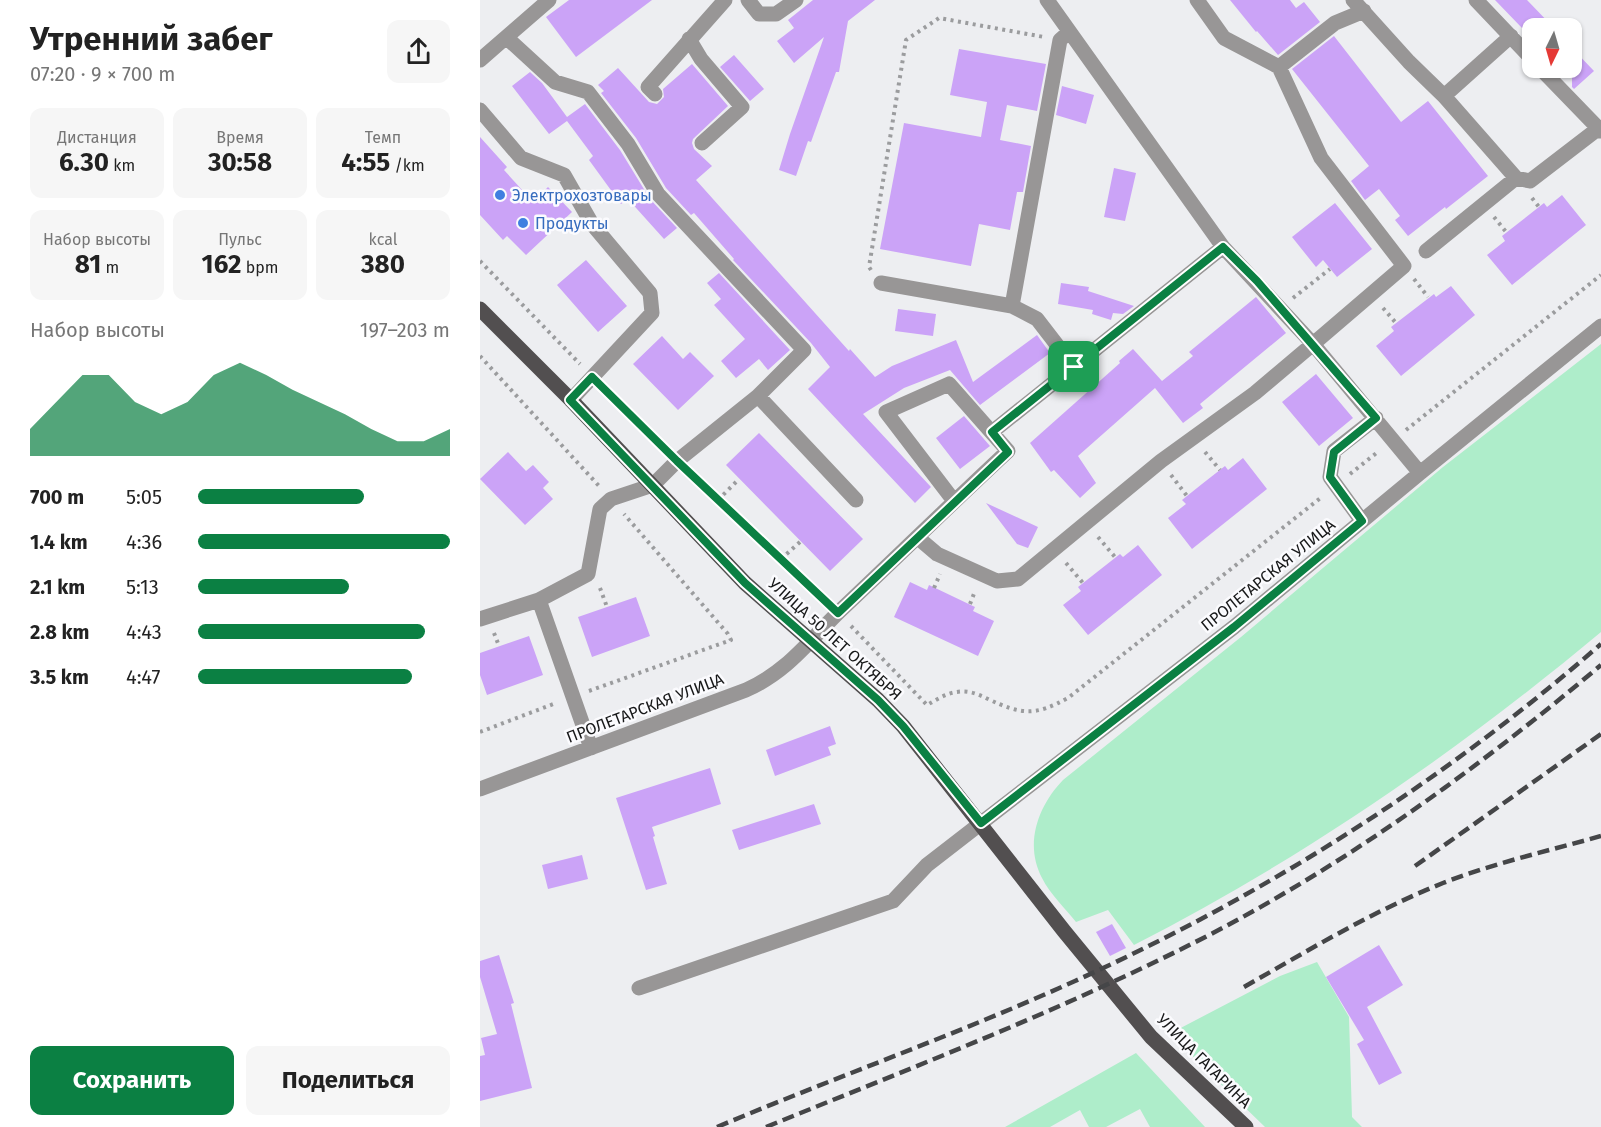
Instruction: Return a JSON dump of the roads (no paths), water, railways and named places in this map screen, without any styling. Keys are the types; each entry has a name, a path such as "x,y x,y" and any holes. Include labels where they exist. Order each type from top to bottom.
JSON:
{"main road":[{"name":"УЛИЦА 50 ЛЕТ ОКТЯБРЯ","path":"480,309 653,485 745,583 878,700 903,726 1064,931 1138,1020"},
{"name":"УЛИЦА ГАГАРИНА","path":"1138,1020 1151,1037 1246,1127"}],"street":[{"path":"655,94 648,87 725,0"},
{"path":"748,0 759,14 776,14 796,0"},
{"path":"1047,0 1064,36 1223,247 1313,344 1420,473"},
{"path":"917,537 937,554 997,581 1018,579 1161,461 1255,393 1404,266 1321,158 1279,67 1224,38 1197,0"},
{"path":"1476,0 1522,49"},
{"path":"480,60 507,38 541,2"},
{"path":"1279,67 1359,6 1409,62 1444,96 1516,178 1530,181 1600,129 1550,78"},
{"path":"1012,306 1064,36"},
{"path":"1444,96 1510,36"},
{"path":"480,619 539,600 588,574 600,509 611,499 653,485 677,461 758,396 804,350 658,194 628,144 588,92 555,82 507,38"},
{"path":"689,39 701,59 742,106 702,142"},
{"path":"480,110 521,158 564,175 592,224 650,293 652,313 570,400"},
{"path":"1426,251 1516,178"},
{"path":"954,501 886,412 949,384 992,432 1223,247"},
{"path":"881,283 1012,306 1037,319 1074,367"},
{"name":"ПРОЛЕТАРСКАЯ УЛИЦА","path":"639,988 893,901 927,865 1234,627 1601,326"},
{"path":"758,396 856,500"},
{"path":"1362,521 1330,477 1334,452 1376,418"},
{"name":"ПРОЛЕТАРСКАЯ УЛИЦА","path":"480,789 766,681 790,663 838,613 1008,452 992,432"},
{"path":"539,600 591,748"}],"railway":[{"path":"717,1127 1075,981 1215,911 1284,873 1416,788 1541,694 1601,644"},
{"path":"766,1127 1047,1011 1158,960 1265,905 1414,810 1556,703 1601,665"},
{"path":"1415,866 1601,734"},
{"path":"1244,987 1366,918 1443,883 1501,863 1601,836"}],"place":[{"name":"Электрохозтовары","path":"500,195"},
{"name":"Продукты","path":"523,223"}]}
